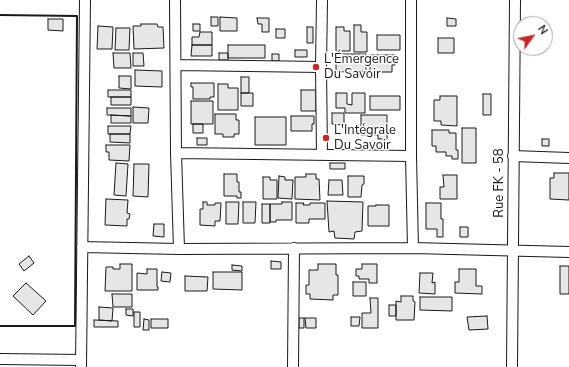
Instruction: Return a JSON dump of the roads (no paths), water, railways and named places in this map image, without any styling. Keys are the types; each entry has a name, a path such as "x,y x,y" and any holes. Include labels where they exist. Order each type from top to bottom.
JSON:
{"street":[{"path":"0,359 81,364 85,0"},
{"path":"175,0 176,153 179,249"},
{"path":"322,0 322,155"},
{"path":"411,0 411,156 413,248"},
{"name":"Rue FK - 58","path":"512,367 515,0"},
{"path":"176,65 321,67"},
{"path":"176,153 411,156"},
{"path":"514,156 569,158"},
{"path":"82,247 179,249 413,248 569,252"},
{"path":"293,367 294,248"}],"place":[{"name":"L'Émergence Du Savoir","path":"316,67"},
{"name":"L'Intégrale Du Savoir","path":"326,138"}]}
